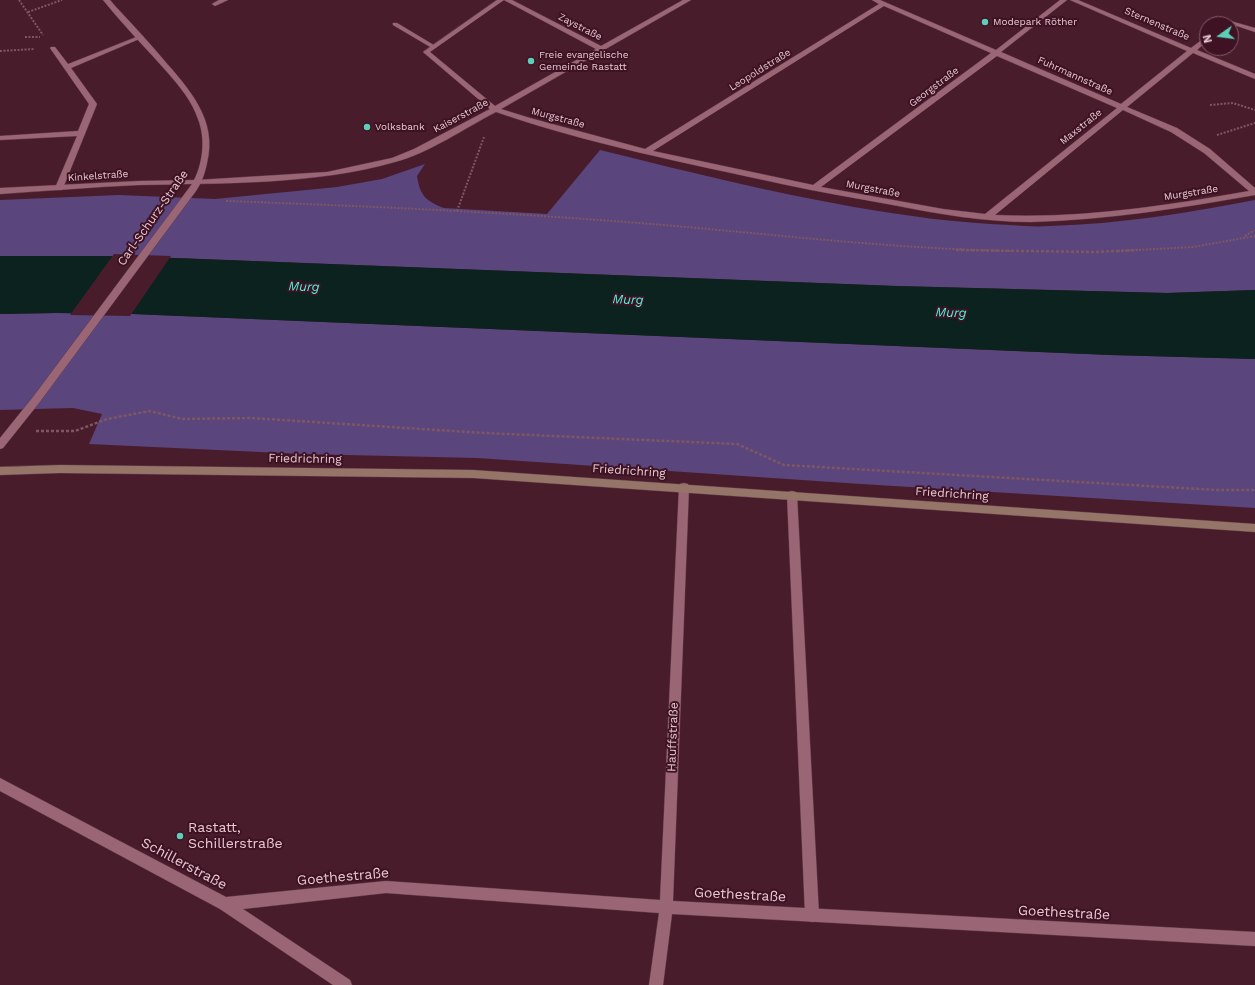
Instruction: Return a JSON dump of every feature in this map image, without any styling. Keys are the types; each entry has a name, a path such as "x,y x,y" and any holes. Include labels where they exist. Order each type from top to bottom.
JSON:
{"main road":[{"name":"Friedrichring","path":"0,471 60,469 473,474 684,487 1255,528"}],"street":[{"name":"Carl-Schurz-Straße","path":"0,445 36,400 180,208 197,182 203,167 206,152 206,134 202,118 192,98 141,37 106,0"},
{"path":"215,4 225,0"},
{"path":"495,110 426,52 501,0"},
{"name":"Zaystraße","path":"507,0 602,49"},
{"name":"Kaiserstraße","path":"197,182 327,174 363,168 394,160 417,151 495,110 688,0"},
{"name":"Fuhrmannstraße","path":"874,0 1174,130 1194,142 1255,192"},
{"name":"Georgstraße","path":"814,188 996,53 1064,0"},
{"name":"Sternenstraße","path":"1073,0 1255,77"},
{"name":"Leopoldstraße","path":"646,152 884,4"},
{"path":"395,24 434,47"},
{"path":"1239,26 1255,30"},
{"path":"67,66 141,37"},
{"name":"Maxstraße","path":"987,217 1120,107 1199,45"},
{"path":"53,48 93,104 59,188"},
{"name":"Murgstraße","path":"495,110 646,152 814,188 942,212 987,217 1030,218 1124,212 1255,192"},
{"path":"0,138 81,134"},
{"name":"Kinkelstraße","path":"0,191 139,183 197,182"},
{"name":"Hauffstraße","path":"656,985 666,907 684,487"},
{"path":"792,495 812,915"},
{"name":"Schillerstraße","path":"0,784 225,904 346,985"},
{"name":"Goethestraße","path":"225,904 386,887 666,907 1255,939"}],"path":[{"path":"19,0 44,36 25,37"},
{"path":"28,12 62,0"},
{"path":"0,51 53,48"},
{"path":"1210,104 1227,101 1235,102 1255,110"},
{"path":"1194,142 1255,123"},
{"path":"457,212 486,130"},
{"path":"225,200 457,212 629,223 958,250 1095,252 1193,247 1255,236"},
{"path":"1243,238 1255,230"},
{"path":"11,431 75,431 107,419 150,411 182,419 251,418 484,433 737,444 784,465 1217,490 1255,490"}],"shaded area":[{"path":"600,150 790,195 854,207 932,219 971,223 1040,226 1102,223 1179,213 1255,200 1255,290 1167,293 896,286 175,258 106,256 0,256 0,200 119,195 215,199 337,187 382,179 425,164 417,176 422,193 428,200 444,208 547,214"},
{"path":"0,314 133,314 1111,355 1255,359 1255,508 861,484 477,458 303,454 89,444 102,414 73,408 0,410"}],"water":[{"name":"Murg","path":"0,256 106,256 175,258 896,286 1167,293 1255,290 1255,359 1111,355 133,314 0,314"}],"pier":[{"path":"114,254 171,256 130,316 70,315"}],"place":[{"name":"Modepark Röther","path":"985,22"},
{"name":"Freie evangelische Gemeinde Rastatt","path":"531,61"},
{"name":"Volksbank","path":"367,127"},
{"name":"Rastatt, Schillerstraße","path":"180,836"}]}
